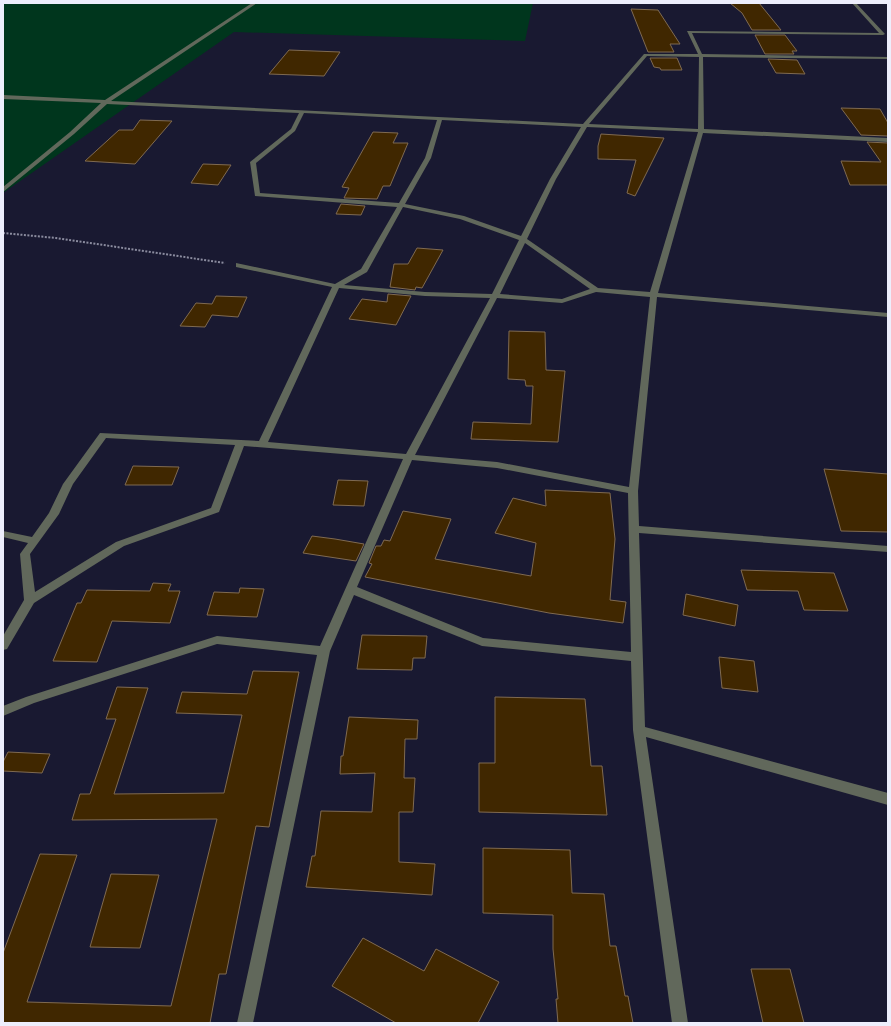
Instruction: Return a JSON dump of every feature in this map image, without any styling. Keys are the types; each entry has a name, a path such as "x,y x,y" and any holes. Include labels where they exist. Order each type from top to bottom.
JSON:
{"street":[{"path":"3,190 72,134 106,102 255,3"},
{"path":"854,3 886,34 888,40"},
{"path":"680,1023 639,730 633,491 654,293 701,130 702,56 689,32 886,34"},
{"path":"245,1023 324,651 408,457 495,296 553,179 585,125 646,55 888,58"},
{"path":"3,97 888,140"},
{"path":"302,112 293,130 253,162 257,195 401,204 462,217 523,239 596,290"},
{"path":"262,444 336,286 364,270 428,158 440,119"},
{"path":"239,265 336,286 425,294 495,296 562,301 596,290 654,293 888,315"},
{"path":"30,600 25,554 54,514 68,484 103,435 262,444 497,465 633,491"},
{"path":"3,646 30,600 120,544 215,510 240,443"},
{"path":"635,529 888,549"},
{"path":"3,534 34,541"},
{"path":"351,589 482,642 637,657"},
{"path":"3,711 217,640 324,651"},
{"path":"639,730 888,799"}],"path":[{"path":"3,233 56,238 239,265"}],"green space":[{"path":"3,3 533,3 525,41 234,32 3,193"}],"building":[{"path":"730,3 759,3 781,30 752,30 742,13"},
{"path":"631,9 658,10 680,44 670,44 674,52 648,52"},
{"path":"755,35 785,35 797,51 792,51 794,54 765,54"},
{"path":"289,50 340,52 324,76 269,74"},
{"path":"650,58 677,58 682,70 661,70 660,68 654,67"},
{"path":"768,59 797,60 805,74 776,73"},
{"path":"841,108 880,109 888,123 888,136 861,135"},
{"path":"140,120 172,121 135,164 85,161 119,130 133,130"},
{"path":"373,132 398,133 393,143 408,143 390,186 383,186 377,199 344,198 349,188 342,187"},
{"path":"601,134 664,138 635,196 627,193 636,160 598,159 598,146"},
{"path":"867,142 888,143 888,185 850,185 841,161 881,162"},
{"path":"203,164 231,165 218,185 191,183"},
{"path":"341,204 365,206 361,215 336,214"},
{"path":"417,248 443,250 422,288 416,287 415,290 390,287 394,264 408,264"},
{"path":"388,294 411,296 396,325 349,319 362,299 387,302"},
{"path":"216,296 247,297 238,317 212,315 205,327 180,326 196,303 212,304"},
{"path":"509,331 545,332 546,370 565,371 558,442 471,439 473,422 531,424 533,386 526,386 525,380 508,379"},
{"path":"133,466 179,467 172,485 125,485"},
{"path":"824,469 888,474 888,532 841,531"},
{"path":"338,480 368,481 364,506 333,505"},
{"path":"545,490 610,493 615,539 610,600 626,602 623,623 549,613 365,577 372,564 369,563 376,546 381,546 384,540 390,541 403,511 451,519 435,559 531,576 536,543 495,533 513,498 546,506"},
{"path":"312,536 364,544 356,561 303,553"},
{"path":"741,570 834,573 848,611 804,610 798,591 747,590"},
{"path":"153,583 171,584 168,591 180,591 170,623 112,621 97,662 53,661 77,603 81,603 87,590 150,591"},
{"path":"240,588 264,589 257,617 207,615 214,592 239,593"},
{"path":"686,594 738,605 735,626 683,615"},
{"path":"362,635 427,636 425,658 413,658 412,670 357,669"},
{"path":"719,657 754,661 758,692 722,688"},
{"path":"253,671 299,672 269,827 256,826 226,974 219,974 210,1023 3,1023 3,953 40,854 77,855 27,1002 171,1006 217,819 72,820 80,794 90,794 116,719 106,719 117,687 148,688 114,794 224,793 242,715 176,713 182,692 247,694"},
{"path":"495,697 585,699 591,766 602,766 607,815 479,812 479,763 495,763"},
{"path":"349,717 418,720 417,739 405,739 404,778 415,778 413,812 399,812 399,862 435,864 432,895 306,887 312,856 315,856 321,811 372,812 375,773 340,774 341,756 343,756"},
{"path":"8,752 50,754 42,773 3,771 3,762"},
{"path":"483,848 570,850 572,893 604,894 610,946 616,946 625,996 628,996 633,1023 558,1023 556,999 558,999 553,949 553,915 483,913"},
{"path":"111,874 159,875 140,948 90,947"},
{"path":"363,938 424,971 436,949 499,982 478,1023 396,1023 332,986"},
{"path":"751,969 790,969 804,1023 763,1023"}]}
